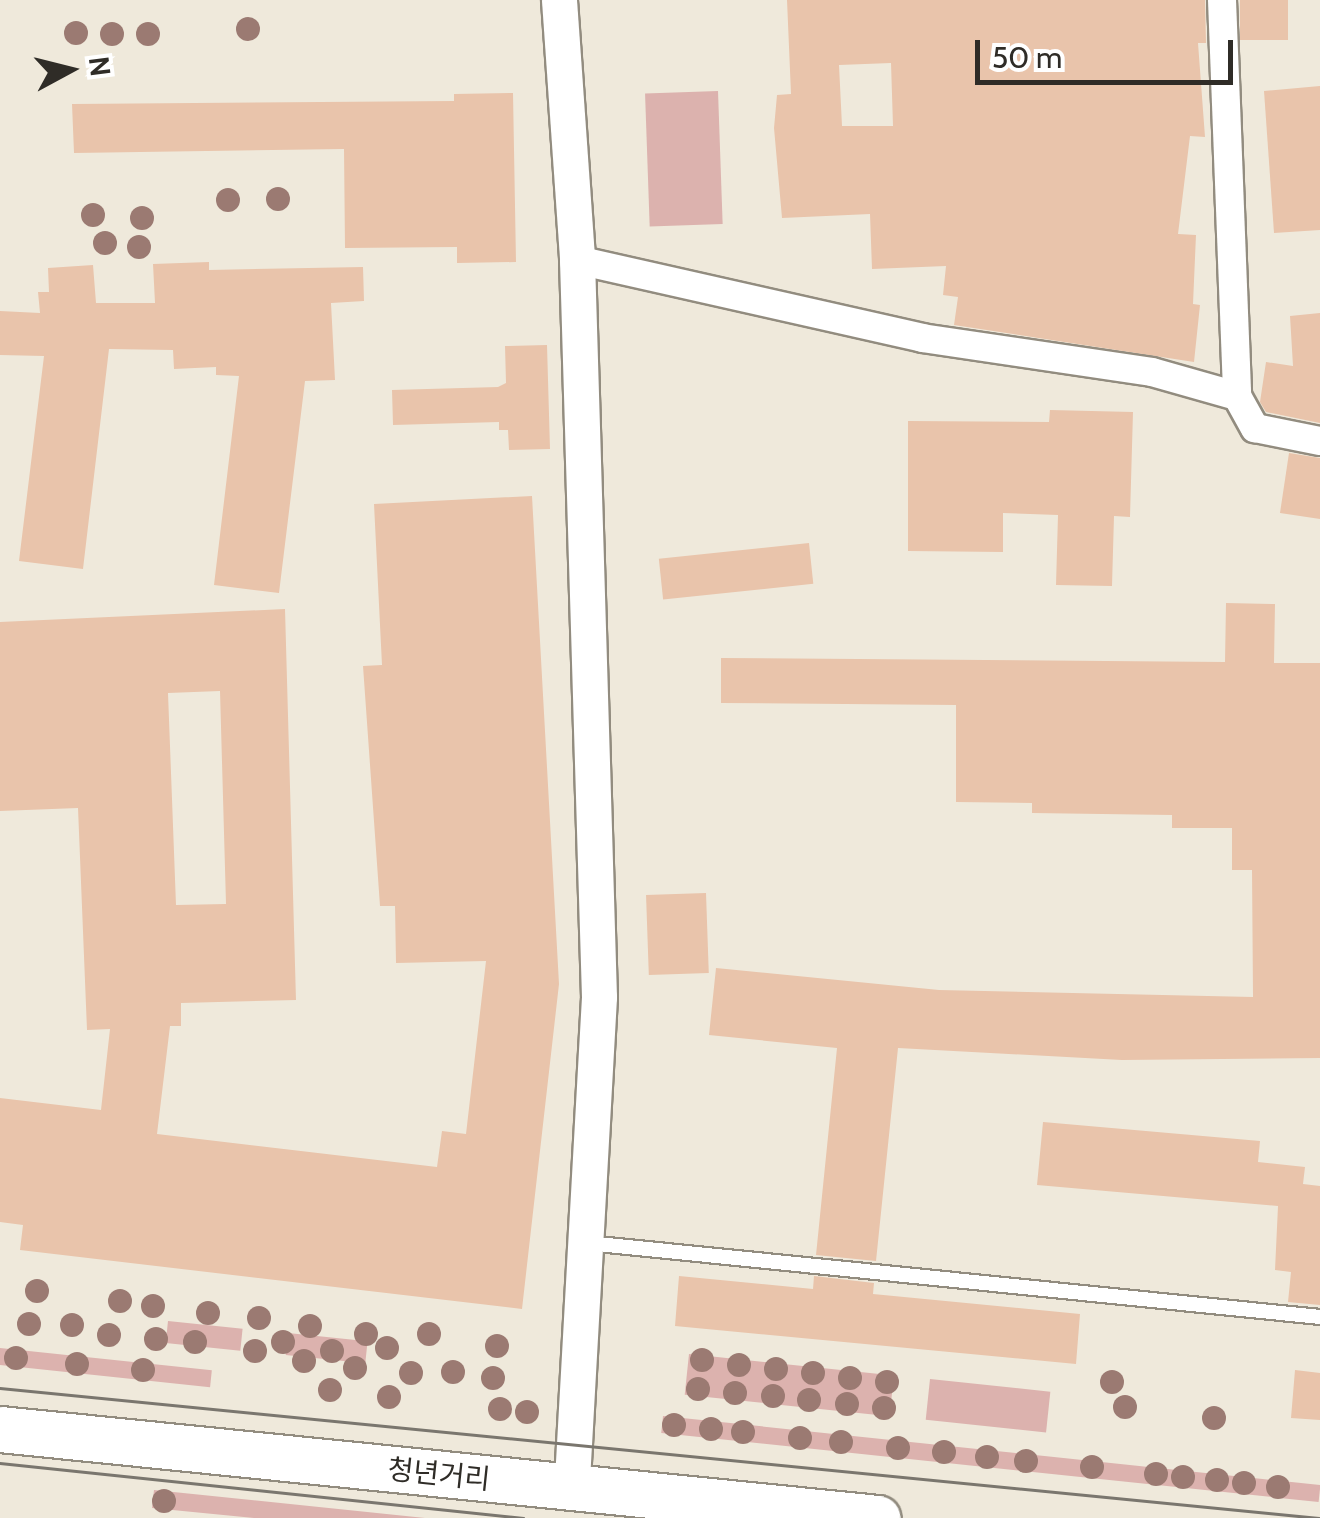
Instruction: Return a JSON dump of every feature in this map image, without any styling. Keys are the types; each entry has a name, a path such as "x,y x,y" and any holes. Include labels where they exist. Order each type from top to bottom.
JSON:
{"main road":[{"name":"청년거리","path":"0,1429 878,1518"}],"street":[{"path":"559,0 577,260 599,997 572,1488"},
{"path":"1222,0 1237,396 1254,428 1320,441"},
{"path":"577,260 922,338 1152,372 1237,396"}],"lane":[{"path":"587,1243 1320,1317"}],"shaded area":[{"path":"718,91 723,224 650,226 645,94"},
{"path":"168,1321 243,1329 240,1351 166,1343"},
{"path":"288,1333 368,1341 365,1363 286,1355"},
{"path":"0,1348 212,1370 210,1387 0,1365"},
{"path":"689,1354 894,1376 890,1416 685,1395"},
{"path":"930,1379 1050,1392 1046,1432 926,1420"},
{"path":"663,1416 1320,1485 1319,1502 661,1433"},
{"path":"154,1490 425,1518 254,1518 152,1508"}],"building":[{"path":"787,0 1205,0 1206,43 1198,43 1205,137 1190,136 1178,234 1196,235 1193,304 1200,305 1194,362 954,325 958,297 943,295 946,266 872,269 870,214 782,218 774,128 777,95 791,94","holes":["891,63 893,126 842,126 839,65"]},
{"path":"1240,0 1288,0 1288,40 1240,40"},
{"path":"1320,86 1320,230 1274,233 1264,91"},
{"path":"513,93 516,262 457,263 457,247 345,248 344,149 74,153 72,104 454,101 454,94"},
{"path":"209,262 209,270 363,267 364,301 331,303 335,380 305,381 279,593 214,585 239,376 216,375 216,367 174,369 173,350 109,349 83,569 19,561 44,356 0,355 0,311 40,313 38,292 49,292 48,268 93,265 96,303 155,303 153,264"},
{"path":"1320,313 1320,423 1266,412 1260,402 1266,362 1293,366 1290,316"},
{"path":"547,345 550,449 509,450 508,430 499,430 499,422 393,425 392,390 498,387 506,383 505,346"},
{"path":"1050,410 1133,412 1130,517 1114,516 1112,586 1056,585 1058,515 1003,513 1003,552 908,551 908,421 1049,422"},
{"path":"1289,453 1320,458 1320,519 1280,513"},
{"path":"532,496 559,984 522,1309 20,1250 23,1225 0,1222 0,1098 101,1110 110,1029 87,1030 78,808 0,811 0,622 285,609 296,1000 181,1003 181,1026 170,1026 157,1134 437,1167 442,1131 466,1134 486,961 396,963 395,906 380,906 363,666 382,665 374,504","holes":["220,691 226,904 176,905 168,693"]},
{"path":"809,543 813,584 663,600 659,559"},
{"path":"1226,603 1275,604 1274,663 1320,663 1320,1058 1122,1060 898,1048 876,1261 816,1255 837,1048 709,1035 716,968 939,990 1253,997 1252,870 1232,870 1232,828 1172,828 1172,815 1032,813 1032,803 956,802 956,705 721,703 721,658 1225,662"},
{"path":"706,893 709,973 649,975 646,895"},
{"path":"1043,1122 1260,1141 1258,1162 1305,1167 1303,1184 1320,1186 1320,1305 1288,1302 1291,1272 1275,1270 1278,1206 1037,1185"},
{"path":"679,1276 813,1289 814,1276 874,1283 873,1294 1080,1314 1076,1364 675,1326"},
{"path":"1295,1370 1320,1373 1320,1420 1291,1418"}],"tram line":[{"path":"0,1388 1319,1518"},
{"path":"0,1463 523,1518"}]}
